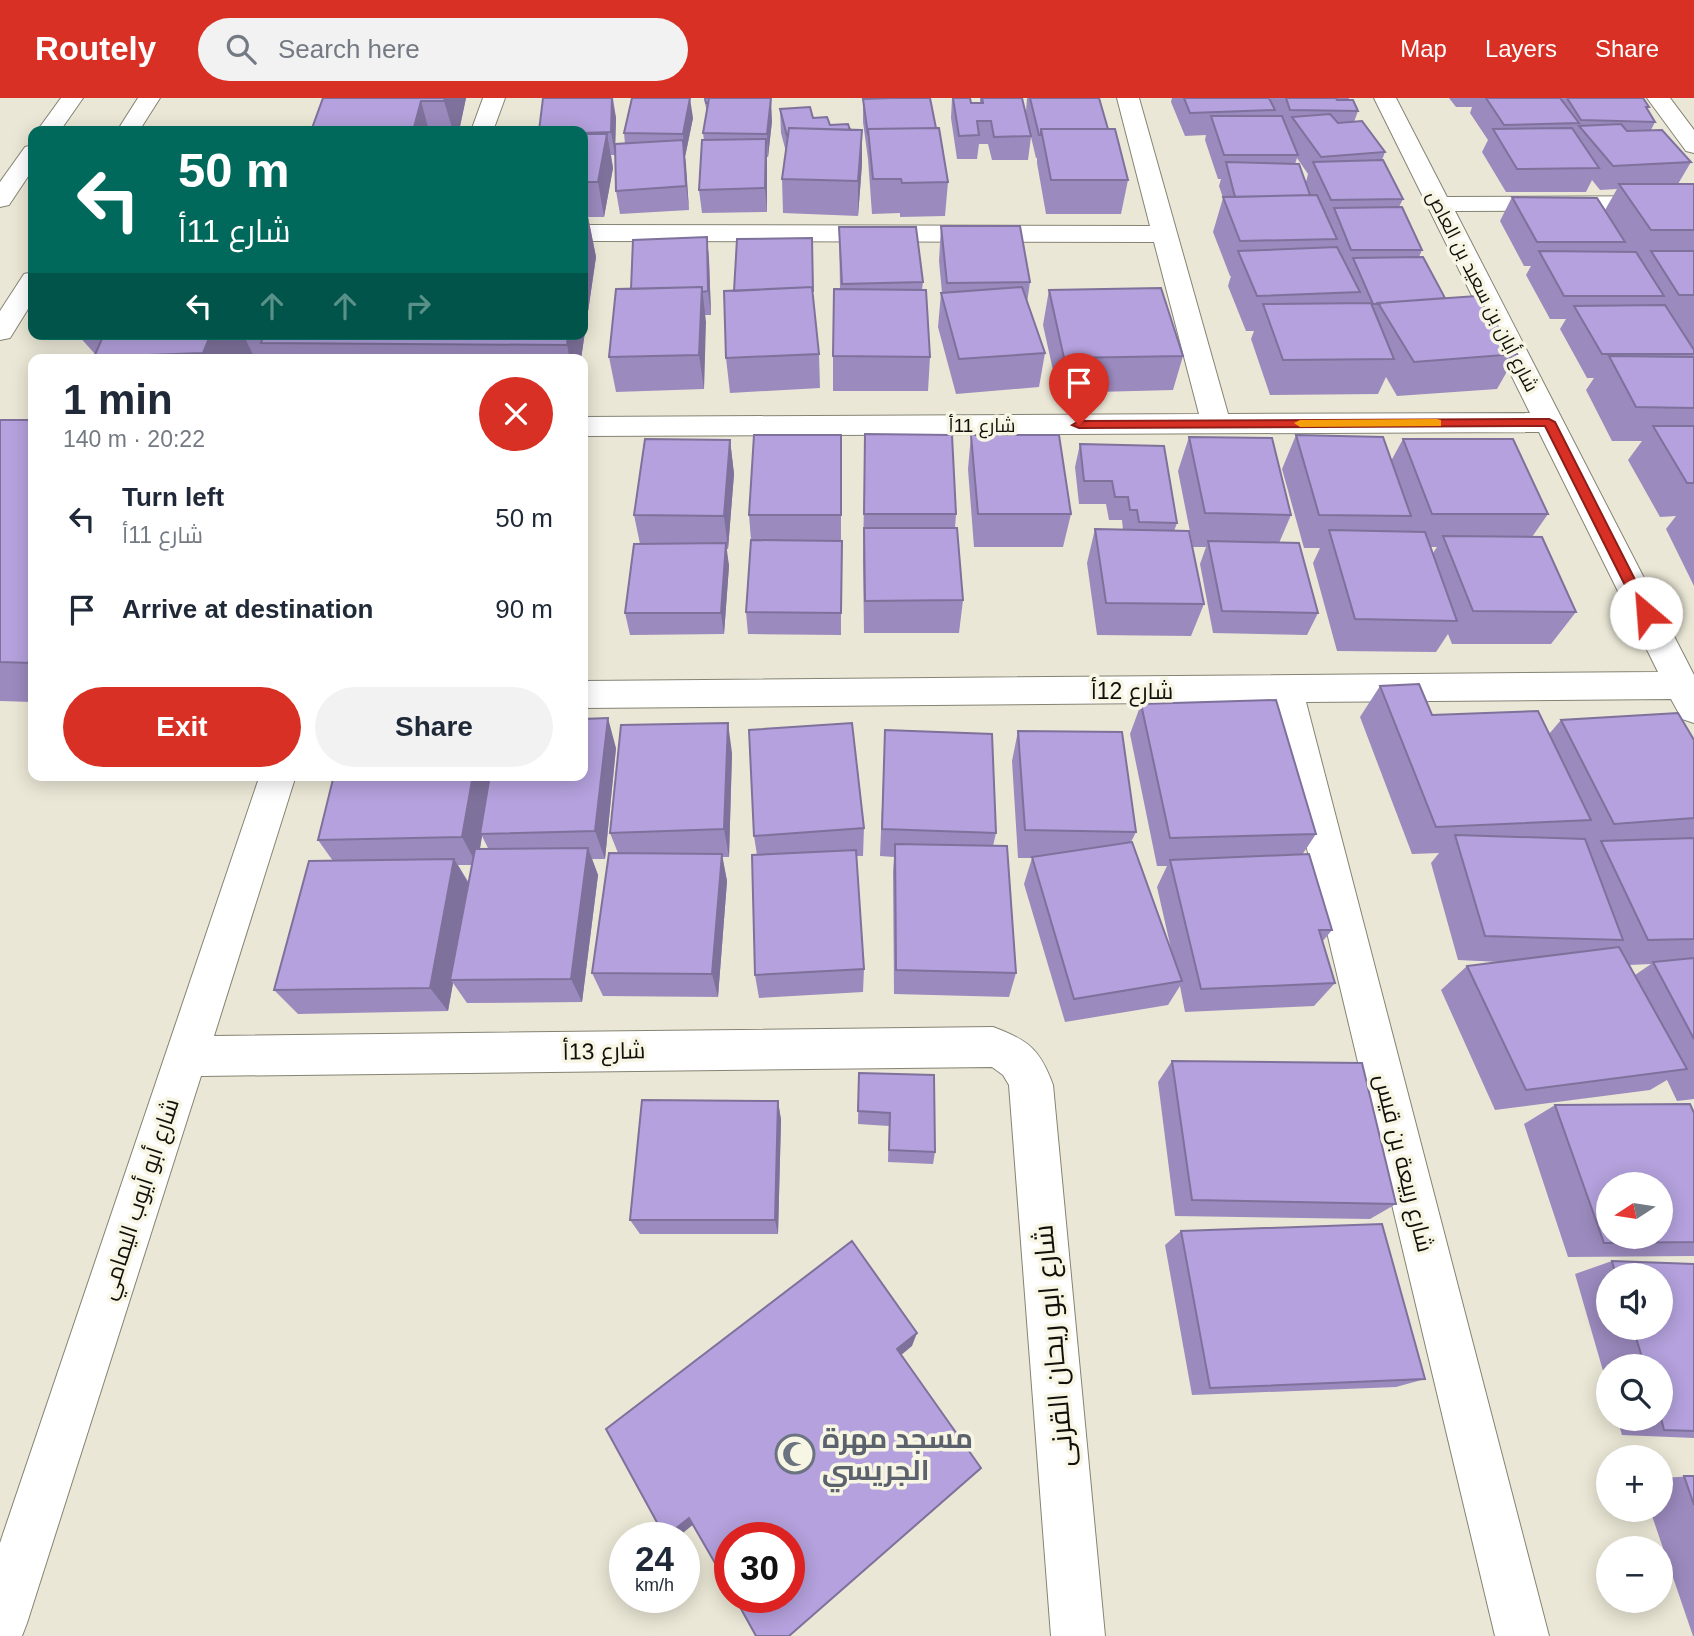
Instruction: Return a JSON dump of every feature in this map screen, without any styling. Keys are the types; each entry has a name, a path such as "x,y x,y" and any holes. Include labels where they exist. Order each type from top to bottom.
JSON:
{"street":[{"path":"52,126 72,98"},
{"path":"131,126 149,98"},
{"path":"484,126 494,98"},
{"path":"1128,98 1216,424"},
{"name":"شارع أبان بن سعيد بن العاص","path":"1385,98 1688,697"},
{"path":"1667,100 1694,146"},
{"path":"0,200 28,159"},
{"path":"1439,204 1694,203"},
{"path":"588,233 1165,234"},
{"path":"0,332 28,288"},
{"name":"شارع 11أ","path":"588,427 1549,422"},
{"name":"شارع 12أ","path":"588,695 1286,690 1688,697"},
{"name":"شارع ربيعة بن قيس","path":"1286,690 1522,1636"},
{"name":"شارع أبو أيوب اليمامي","path":"0,1623 276,781"},
{"name":"شارع 13أ","path":"186,1056 993,1047 1018,1060"},
{"name":"شارع ابو ريحان القرنى","path":"1018,1060 1027,1072 1031,1085 1078,1636"}],"building":[{"path":"323,98 445,98 444,101 421,101 414,126 313,126"},
{"path":"543,98 612,98 611,132 588,133 588,126 540,126"},
{"path":"632,98 690,98 683,134 624,133"},
{"path":"709,98 771,98 767,134 703,133"},
{"path":"930,98 936,128 868,129 868,135 863,99"},
{"path":"953,98 970,98 971,103 983,103 982,98 1022,98 1031,136 994,137 991,121 977,121 979,135 959,136"},
{"path":"1030,98 1099,98 1108,129 1041,129 1039,135"},
{"path":"1184,98 1269,98 1275,110 1190,113"},
{"path":"1286,98 1353,100 1358,111 1290,110"},
{"path":"1486,98 1560,98 1579,123 1504,125"},
{"path":"1567,98 1643,98 1655,122 1581,120"},
{"path":"810,107 813,118 827,117 830,125 848,124 850,130 789,128 787,136 780,109"},
{"path":"1330,114 1338,123 1362,121 1385,152 1321,157 1292,117"},
{"path":"1211,116 1282,116 1298,155 1224,155"},
{"path":"1621,124 1627,131 1662,130 1691,162 1613,166 1579,126"},
{"path":"789,128 862,130 858,181 782,179"},
{"path":"939,128 948,182 902,183 901,179 873,179 868,129"},
{"path":"1572,128 1599,168 1517,169 1493,129"},
{"path":"1041,129 1115,129 1128,180 1051,180"},
{"path":"588,134 607,134 598,182 588,182"},
{"path":"766,139 765,188 699,190 702,140"},
{"path":"683,140 686,186 616,191 615,144"},
{"path":"1383,160 1403,199 1331,200 1313,162"},
{"path":"1226,162 1299,164 1310,195 1235,197"},
{"path":"1619,184 1694,184 1694,230 1651,230"},
{"path":"1317,195 1337,239 1240,241 1223,197"},
{"path":"1512,197 1597,198 1625,242 1537,242"},
{"path":"1402,207 1422,250 1351,250 1334,208"},
{"path":"941,226 1020,226 1030,282 947,283"},
{"path":"839,227 916,227 923,282 842,284"},
{"path":"707,237 708,291 702,292 702,287 631,289 633,240"},
{"path":"812,238 813,292 812,287 734,291 737,239"},
{"path":"1337,247 1360,292 1257,296 1238,251"},
{"path":"1539,251 1636,252 1664,296 1564,296"},
{"path":"1651,251 1694,251 1694,295 1679,295"},
{"path":"1423,257 1445,298 1373,304 1353,258"},
{"path":"702,287 699,355 609,357 616,289"},
{"path":"812,287 819,354 726,358 724,291"},
{"path":"1022,287 1045,353 959,359 941,293"},
{"path":"1161,288 1183,356 1064,358 1049,290"},
{"path":"834,289 926,290 930,357 833,356"},
{"path":"1477,296 1517,354 1414,362 1378,303"},
{"path":"1371,303 1394,359 1283,360 1263,304"},
{"path":"1665,305 1694,354 1602,354 1574,306"},
{"path":"101,340 208,340 203,353 95,354"},
{"path":"262,340 567,340 567,345 261,343"},
{"path":"1609,356 1694,357 1694,408 1636,407"},
{"path":"0,420 28,420 28,663 0,662"},
{"path":"1653,426 1694,426 1694,483 1687,483"},
{"path":"865,434 952,435 956,514 864,514"},
{"path":"754,435 841,435 841,515 749,515"},
{"path":"971,435 1059,435 1071,514 978,514"},
{"path":"1296,435 1383,437 1411,516 1319,515"},
{"path":"1189,437 1272,438 1291,515 1205,513"},
{"path":"645,439 730,440 724,516 634,515"},
{"path":"1403,439 1513,439 1548,514 1432,514"},
{"path":"1080,444 1164,446 1177,523 1139,522 1137,510 1130,510 1128,497 1115,497 1112,481 1084,481"},
{"path":"864,528 957,528 963,600 865,601"},
{"path":"1095,529 1189,531 1204,604 1106,603"},
{"path":"1329,530 1425,532 1457,621 1355,619"},
{"path":"1443,536 1542,537 1576,612 1473,611"},
{"path":"751,540 842,541 841,613 746,612"},
{"path":"1208,541 1299,543 1318,613 1222,611"},
{"path":"726,543 721,613 625,613 634,544"},
{"path":"1419,684 1432,715 1538,711 1591,820 1436,827 1380,686"},
{"path":"1276,700 1316,834 1170,838 1141,704"},
{"path":"1678,713 1694,740 1694,818 1614,824 1561,720"},
{"path":"608,718 595,831 480,834 489,781 588,781 588,719"},
{"path":"728,723 724,829 610,833 621,725"},
{"path":"852,723 864,828 754,836 749,730"},
{"path":"885,730 992,734 996,833 882,829"},
{"path":"1018,731 1122,732 1136,832 1025,830"},
{"path":"333,781 472,781 462,837 318,840"},
{"path":"1455,835 1585,839 1623,940 1485,936"},
{"path":"1694,838 1694,939 1648,940 1601,841"},
{"path":"1132,842 1182,981 1074,999 1032,857"},
{"path":"895,844 1007,846 1016,973 896,970"},
{"path":"588,848 571,979 450,980 475,849"},
{"path":"856,850 864,969 755,975 752,855"},
{"path":"609,853 722,854 712,974 592,973"},
{"path":"1309,854 1332,930 1319,930 1335,983 1201,989 1170,860"},
{"path":"454,859 430,988 274,990 309,861"},
{"path":"1619,947 1687,1069 1526,1090 1467,966"},
{"path":"1694,958 1694,1039 1653,962"},
{"path":"1172,1061 1362,1063 1396,1204 1192,1200"},
{"path":"859,1073 934,1075 935,1152 889,1150 890,1113 858,1111"},
{"path":"642,1100 778,1101 775,1220 630,1220"},
{"path":"1690,1104 1694,1113 1694,1242 1673,1242 1673,1172 1596,1172 1596,1220 1555,1105"},
{"path":"1382,1224 1425,1379 1210,1388 1181,1231"},
{"name":"مسجد مهرة الجريسي","path":"852,1241 917,1333 897,1349 981,1468 789,1636 756,1636 743,1613 805,1613 805,1522 714,1522 714,1561 700,1537 700,1522 691,1522 689,1518 684,1522 657,1522 606,1429"},
{"path":"1612,1261 1667,1263 1613,1263"},
{"path":"1673,1263 1694,1264 1694,1431 1673,1430 1673,1354 1641,1354 1637,1340 1673,1340"},
{"path":"1684,1476 1694,1476 1694,1505"}],"slow traffic":[{"path":"1300,423 1437,423"}],"place":[{"name":"مسجد مهرة الجريسي","path":"795,1454"}],"route":[{"path":"1079,425 1549,422 1646,613"}]}
